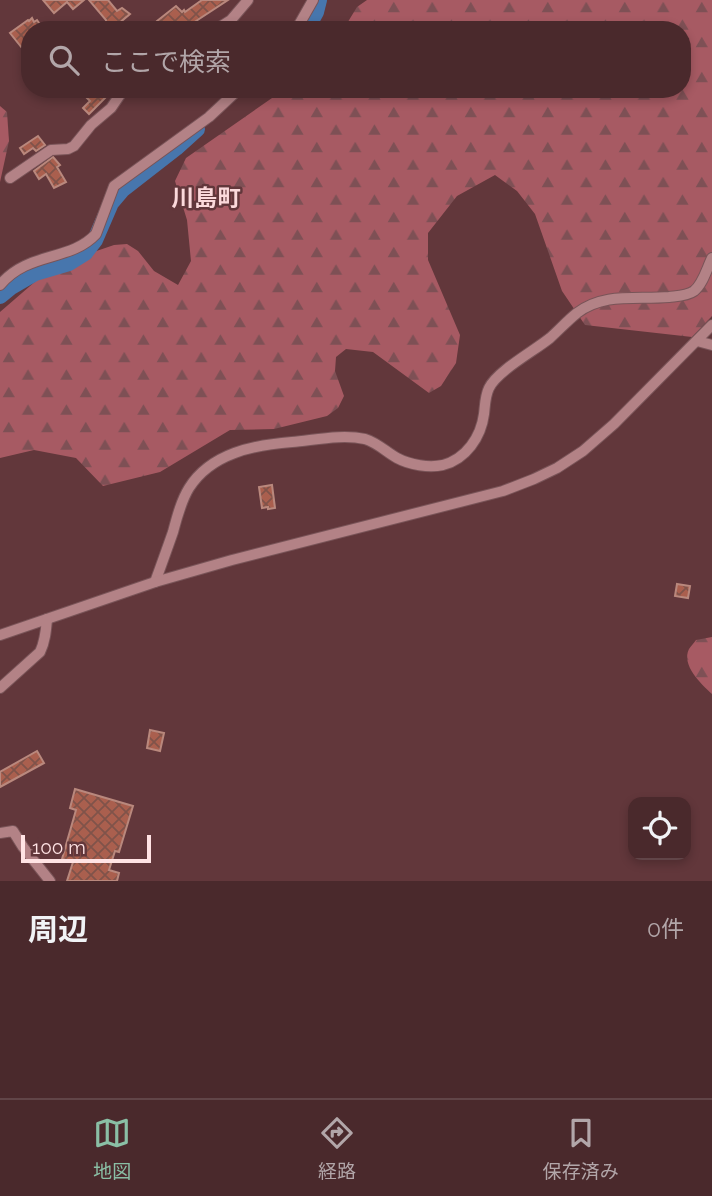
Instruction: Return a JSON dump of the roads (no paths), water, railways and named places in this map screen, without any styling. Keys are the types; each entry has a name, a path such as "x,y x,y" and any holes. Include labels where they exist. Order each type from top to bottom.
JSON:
{"street":[{"path":"229,21 248,0"},
{"path":"301,21 313,0"},
{"path":"10,178 51,150 74,146 118,98"},
{"path":"0,285 9,274 30,262 73,250 93,237 114,186 209,117 229,98"},
{"path":"155,582 189,488 208,468 225,457 265,444 352,437 375,443 397,458 410,463 437,466 450,462 466,452 476,439 484,418 489,388 494,382 578,313 604,300 679,296 693,291 698,287 712,258"},
{"path":"0,635 155,582 232,559 503,491 534,479 557,468 593,443 712,325"},
{"path":"697,341 712,345"},
{"path":"0,688 40,652 47,619"},
{"path":"0,833 13,831 50,881"}],"waterway":[{"path":"311,21 319,0"},
{"path":"0,296 35,273 69,263 85,253 95,240 111,203 122,190 197,129"}],"district":[{"name":"川島町","path":"206,198"}]}
